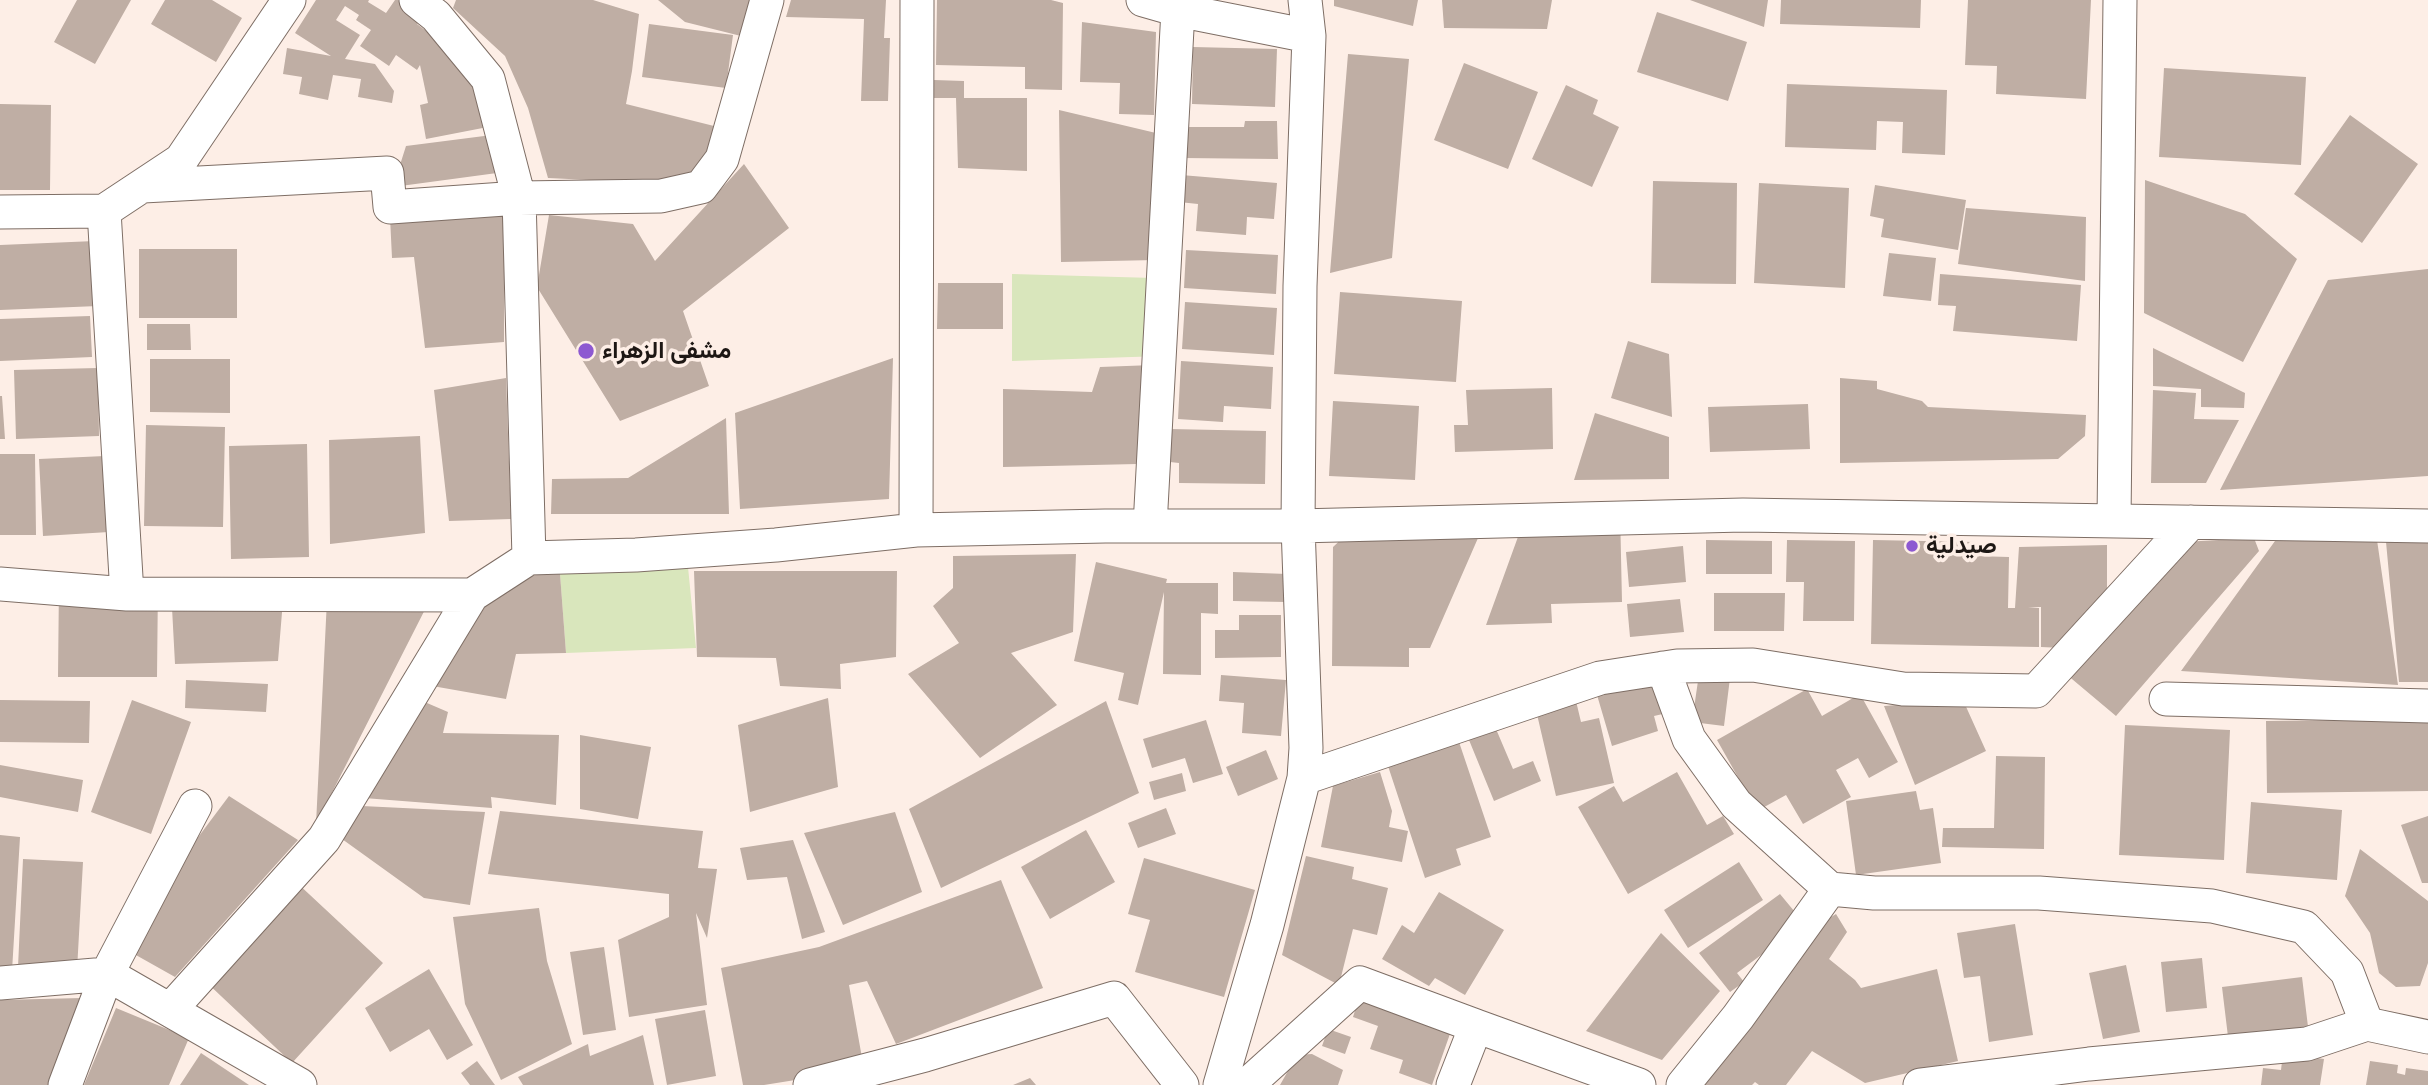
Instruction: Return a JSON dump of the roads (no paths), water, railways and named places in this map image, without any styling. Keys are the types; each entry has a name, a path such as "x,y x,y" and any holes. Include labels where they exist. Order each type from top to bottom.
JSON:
{"street":[{"path":"0,212 104,211 181,160 289,0"},
{"path":"415,0 436,16 488,79 519,198 529,558"},
{"path":"143,186 387,173 390,207 519,198 662,196 701,187 722,159 767,0"},
{"path":"916,530 917,0"},
{"path":"1143,0 1178,10 1309,36"},
{"path":"1220,1085 1267,925 1304,778 1306,748 1298,526 1300,286 1309,36 1305,0"},
{"path":"2114,520 2120,0"},
{"path":"1150,526 1178,10"},
{"path":"104,211 127,594"},
{"path":"170,1010 324,839 472,595 529,558 636,555 776,545 916,530 1298,526 1744,515 2428,526"},
{"path":"1304,778 1600,678 1677,666 1753,665 1903,689 2036,691 2191,522"},
{"path":"0,584 127,594 472,595"},
{"path":"1663,668 1689,739 1736,804 1830,889 1874,893 2039,893 2212,906 2304,927 2347,972 2367,1024"},
{"path":"2166,699 2428,706"},
{"path":"65,1085 107,974 195,806"},
{"path":"1683,1085 1738,1017 1830,889"},
{"path":"0,983 107,974 300,1085"},
{"path":"1247,1085 1360,983 1639,1085"},
{"path":"810,1085 925,1055 1114,998 1182,1085"},
{"path":"1920,1085 2140,1072 2307,1044 2367,1024 2428,1037"},
{"path":"1453,1085 1476,1027"}],"place":[{"name":"مشفى الزهراء","path":"586,351"},
{"name":"صيدلية","path":"1912,546"}]}
